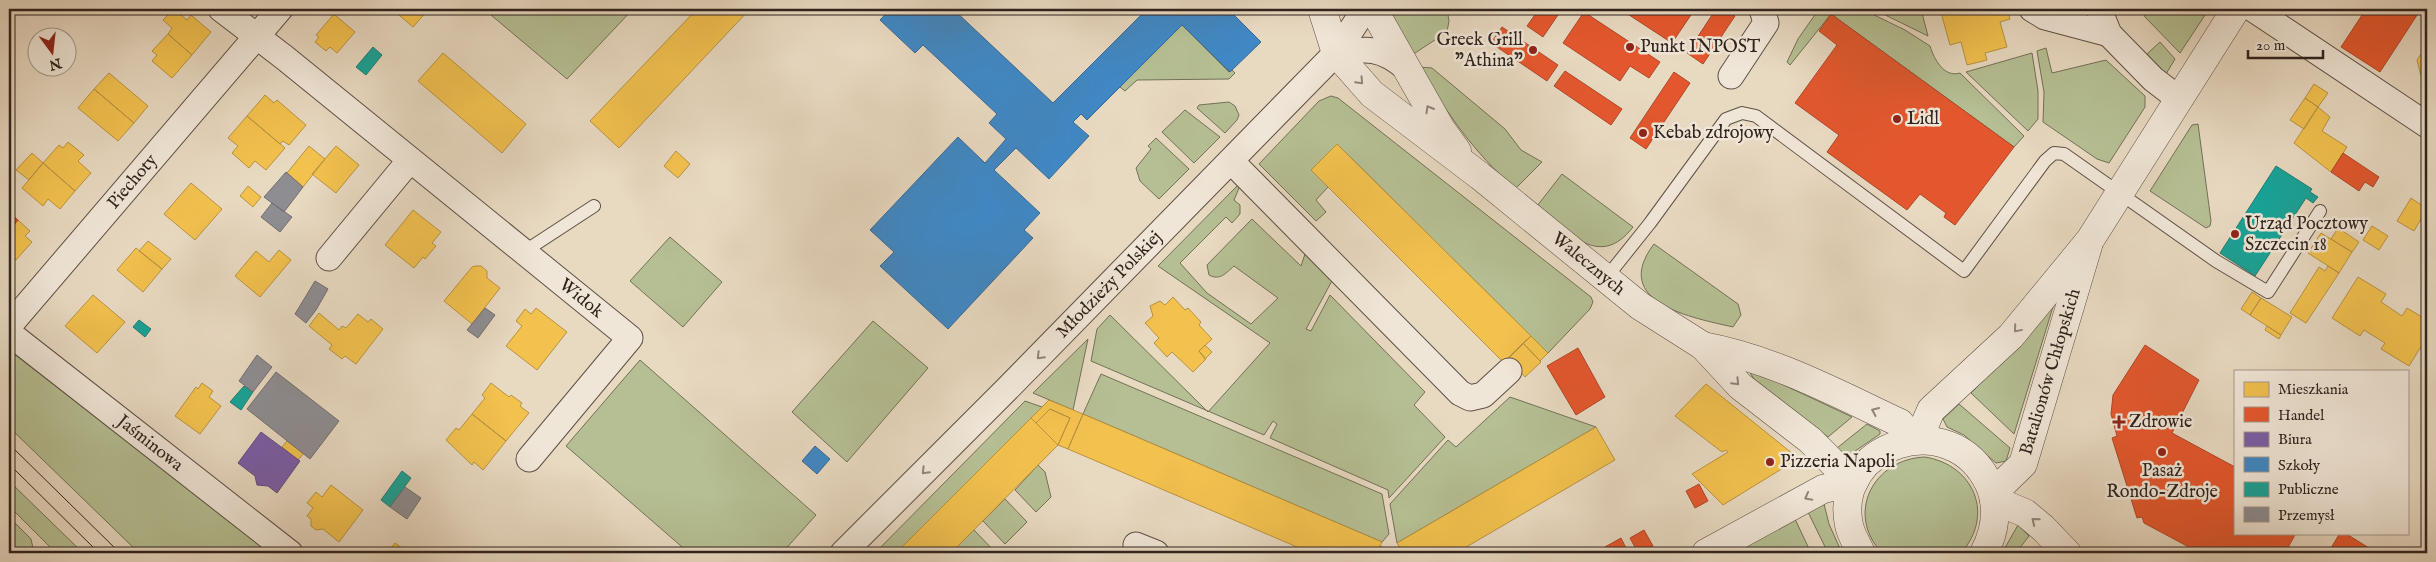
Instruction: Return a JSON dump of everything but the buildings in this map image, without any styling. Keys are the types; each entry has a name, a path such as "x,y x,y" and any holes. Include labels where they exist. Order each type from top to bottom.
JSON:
{"street":[{"path":"221,9 256,37"},
{"name":"Piechoty","path":"9,326 280,9"},
{"name":"Walecznych","path":"1322,9 1336,53 1372,94 1480,176 1640,306 1703,346 1740,386 1810,440 1835,465 1855,480"},
{"name":"Młodzieży Polskiej","path":"843,553 1232,161 1336,53 1364,9"},
{"name":"Walecznych","path":"1373,9 1441,129 1459,154 1480,176"},
{"path":"1731,76 1766,23 1762,9"},
{"path":"2032,9 2045,17 2109,34"},
{"path":"2099,9 2109,34 2154,79 2179,99"},
{"name":"Batalionów Chłopskich","path":"1915,440 1930,410 2011,336 2090,240 2236,9"},
{"path":"2253,9 2427,125"},
{"name":"Widok","path":"256,37 285,58 630,338 529,459"},
{"path":"1336,53 1369,49 1395,60 1406,68"},
{"path":"330,258 410,160"},
{"path":"1232,161 1460,393 1470,398 1482,395 1509,371"},
{"name":"Batalionów Chłopskich","path":"1993,496 2023,464 2080,279 2090,240"},
{"name":"Jaśminowa","path":"9,333 290,553"},
{"name":"Walecznych","path":"1703,346 1734,352 1778,367 1900,423 1915,440"},
{"path":"1861,553 1849,525 1848,509 1855,480 1864,466 1889,447 1915,440 1939,442 1962,453 1983,472 1993,496 1993,537 1984,553"},
{"path":"1706,553 1823,488 1855,480"},
{"path":"1993,496 2025,513 2043,528 2067,553"}],"lane":[{"path":"1606,278 1650,223 1726,119 1742,113 1756,116 1964,271 2045,161 2054,153 2064,154 2216,261 2268,292 2320,211"},
{"path":"522,252 594,206"}],"green space":[{"path":"496,9 633,9 567,79 491,15"},
{"path":"1393,9 1447,9 1449,21 1447,32 1412,55 1393,18"},
{"path":"1819,9 1862,9 1905,30 1930,46 1940,66 1949,73 1960,73 2024,136 2014,147 1831,14 1790,65 1787,62 1798,39"},
{"path":"1873,9 1921,9 1928,36"},
{"path":"2141,9 2209,9 2180,53 2145,17"},
{"path":"1182,25 1229,72 1232,70 1235,73 1229,79 1137,80 1125,91 1120,87"},
{"path":"2160,42 2175,59 2166,74 2147,57 2148,53"},
{"path":"2046,48 2052,73 2106,60 2145,96 2145,107 2109,163 2097,159 2043,122 2044,92 2037,51"},
{"path":"2032,53 2038,91 2038,119 2028,131 1966,72"},
{"path":"1419,67 1432,68 1505,129 1521,150 1542,162 1515,189 1474,147"},
{"path":"1331,96 1338,98 1591,297 1593,302 1590,309 1548,353 1337,144 1311,170 1328,187 1316,200 1326,212 1316,221 1259,164 1319,101"},
{"path":"1229,102 1235,106 1239,115 1225,133 1197,108 1199,105"},
{"path":"1185,110 1220,137 1194,163 1162,132"},
{"path":"2198,124 2211,221 2210,226 2206,228 2150,191 2192,125"},
{"path":"1156,138 1189,169 1159,199 1140,181 1136,168 1151,149 1148,146"},
{"path":"1562,174 1633,227 1620,240 1608,246 1596,246 1572,235 1537,206"},
{"path":"1242,181 1234,200 1240,205 1240,214 1232,223 1226,217 1180,263 1207,293 1251,324 1278,298 1234,266 1220,277 1213,277 1209,275 1207,265 1252,219 1301,266 1307,248 1334,277 1306,329 1311,331 1330,295 1425,392 1414,405 1445,437 1389,498 1388,490 1270,438 1277,424 1273,421 1264,435 1209,411 1270,343 1158,266"},
{"path":"670,237 722,282 683,327 630,281"},
{"path":"1654,244 1738,304 1741,315 1733,327 1698,319 1679,312 1662,304 1649,294 1642,281 1643,264"},
{"path":"2056,300 2014,434 1971,393 2035,329"},
{"path":"1110,315 1206,410 1091,361 1097,329"},
{"path":"873,321 928,368 847,462 792,412"},
{"path":"1088,339 1073,410 1033,393"},
{"path":"9,350 272,553 139,553 9,427"},
{"path":"640,360 816,515 782,553 689,553 566,446"},
{"path":"1752,370 1852,417 1828,437 1754,379 1749,371"},
{"path":"1101,374 1382,494 1389,534 1382,542 1083,414"},
{"path":"1510,397 1596,427 1397,543 1390,504 1448,440 1456,447"},
{"path":"1025,401 1042,407 896,553 875,553"},
{"path":"1959,404 2010,448 2006,461 1996,463 1964,435 1947,427 1943,419"},
{"path":"1867,424 1880,431 1880,434 1845,458 1837,448"},
{"path":"1925,457 1942,462 1956,470 1967,481 1974,494 1977,508 1977,523 1971,538 1961,553 1882,553 1871,538 1866,522 1866,506 1870,491 1879,478 1891,467 1907,460"},
{"path":"1038,465 1045,472 1051,497 1036,512 1015,490"},
{"path":"9,481 83,553 56,553 9,506"},
{"path":"1005,499 1027,522 1005,544 983,521"},
{"path":"1824,504 1829,524 1842,553 1828,553 1808,512"},
{"path":"9,517 31,539 34,553 9,553"},
{"path":"1795,519 1811,553 1735,553"},
{"path":"2018,525 2029,536 2016,553 2002,553"},
{"path":"974,530 996,553 951,553"}],"tram line":[{"path":"9,444 120,553"},
{"path":"9,464 99,553"}],"place":[{"name":"Punkt INPOST","path":"1630,47"},
{"name":"Greek Grill \"Athina\"","path":"1533,50"},
{"name":"Lidl","path":"1897,119"},
{"name":"Kebab zdrojowy","path":"1643,133"},
{"name":"Urząd Pocztowy Szczecin 18","path":"2235,234"},
{"name":"Zdrowie","path":"2119,422"},
{"name":"Pasaż Rondo-Zdroje","path":"2162,452"},
{"name":"Pizzeria Napoli","path":"1770,462"}]}
